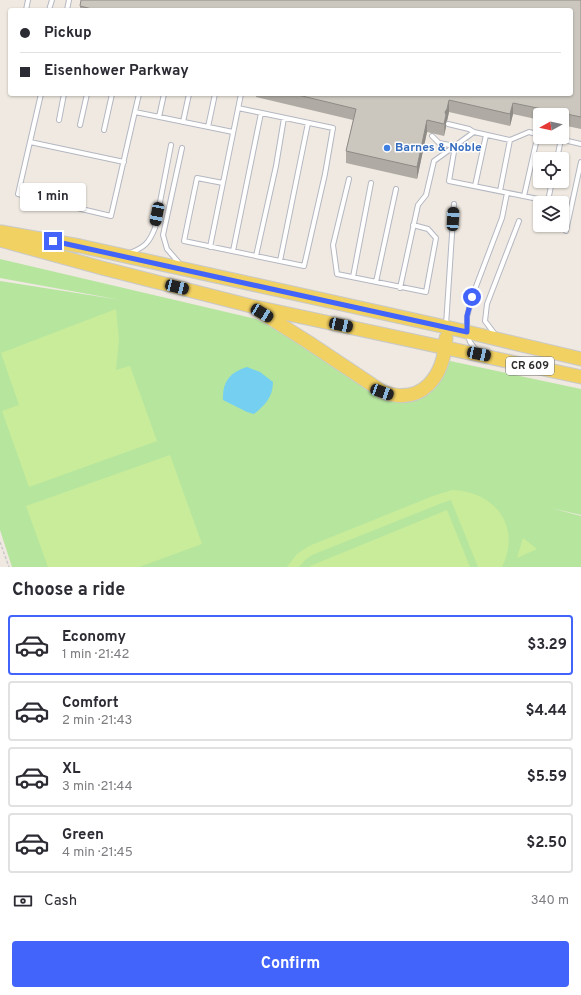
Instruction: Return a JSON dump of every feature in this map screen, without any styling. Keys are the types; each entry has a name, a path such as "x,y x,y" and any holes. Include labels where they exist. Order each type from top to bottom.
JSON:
{"main road":[{"name":"CR 609","path":"0,232 123,256 446,327 581,359"},
{"name":"CR 609","path":"0,240 251,306 581,377"},
{"path":"251,306 296,334 382,392 391,395 409,395 417,393 432,383 441,368 445,347 446,327"}],"lane":[{"path":"41,96 18,194 111,216 139,96"},
{"path":"59,120 64,96"},
{"path":"80,125 87,96"},
{"path":"104,130 112,96"},
{"path":"159,117 164,96"},
{"path":"183,122 189,96"},
{"path":"208,127 215,96"},
{"path":"210,247 241,96"},
{"path":"223,183 197,178 184,241 304,266 325,174 333,128 238,108"},
{"path":"135,112 233,132"},
{"path":"232,252 261,113"},
{"path":"256,256 276,166 284,118"},
{"path":"280,261 308,123"},
{"path":"448,124 470,129 474,132 510,140 529,132 533,133"},
{"path":"400,288 418,205 426,195 434,161 474,132"},
{"path":"475,186 486,135"},
{"path":"432,136 439,143 455,146"},
{"path":"500,191 510,140"},
{"path":"569,141 581,144"},
{"path":"30,142 124,162"},
{"path":"524,196 537,144"},
{"path":"123,256 138,250 150,241 155,228 171,145"},
{"path":"455,146 449,181 533,198"},
{"path":"182,148 163,235 167,249 186,270"},
{"path":"569,217 581,162"},
{"path":"349,179 333,245 337,274 400,288 426,292 436,238 428,230 413,225"},
{"path":"353,277 371,183"},
{"path":"376,282 396,189"},
{"path":"479,354 470,342 467,332 467,316 472,297 502,218 507,193"},
{"path":"446,327 454,204"},
{"path":"504,341 492,332 485,321 486,310 519,221"}],"path":[{"path":"0,542 9,567"}],"green space":[{"path":"0,259 256,319 290,337 378,397 420,398 450,361 581,389 581,515 551,508 581,516 581,567 12,567 0,530 0,281 121,300 0,278"},
{"path":"116,309 119,339 116,370 130,366 157,441 29,487 2,411 19,405 1,353"},
{"path":"170,455 202,544 139,567 48,567 26,506"},
{"path":"452,490 467,492 481,497 492,504 501,514 506,525 509,538 507,552 502,567 478,567 451,500 312,555 299,567 287,567 297,554 309,546 433,496"},
{"path":"447,510 470,567 310,567 310,566"},
{"path":"523,538 537,549 517,558"}],"water":[{"path":"247,367 260,372 273,382 272,392 268,400 254,414 223,400 224,388 228,379 236,372"}],"building":[{"path":"81,0 581,0 581,117 569,115 569,108 537,108 513,103 510,114 449,100 445,112 446,115 444,124 427,120 417,167 346,151 356,109 302,96 573,96 573,8 88,8 80,6"}],"place":[{"name":"Barnes & Noble","path":"387,148"}],"route":[{"path":"53,241 467,332 467,316 472,297"}]}
